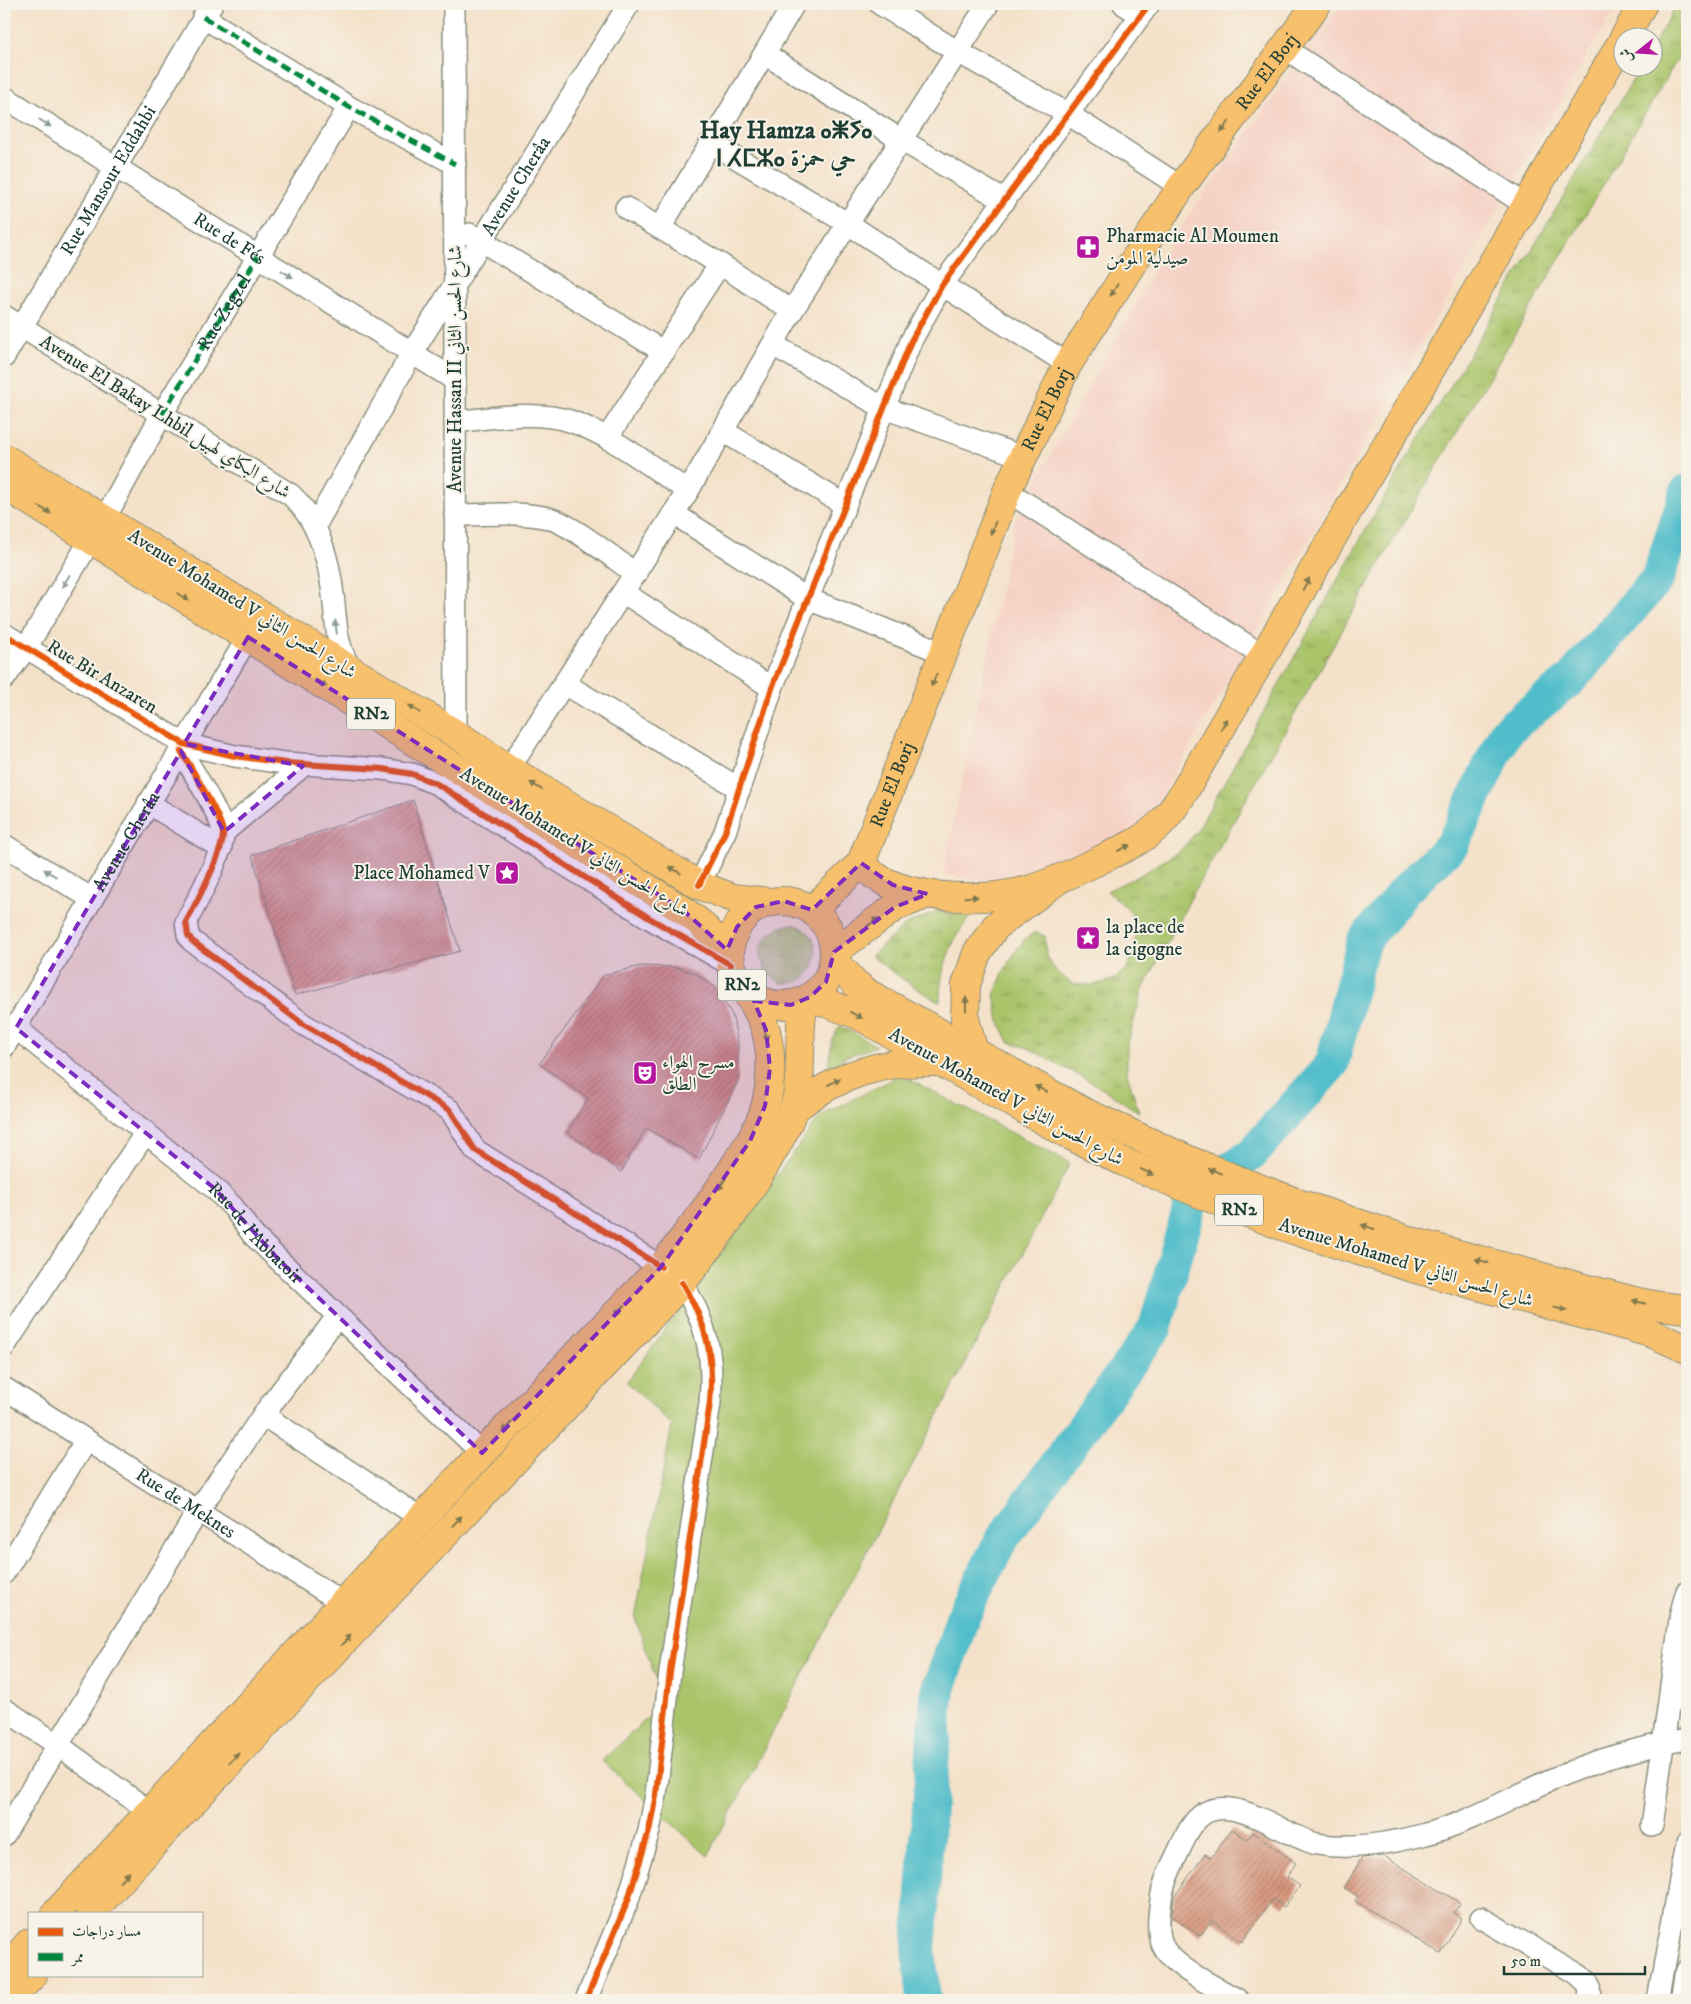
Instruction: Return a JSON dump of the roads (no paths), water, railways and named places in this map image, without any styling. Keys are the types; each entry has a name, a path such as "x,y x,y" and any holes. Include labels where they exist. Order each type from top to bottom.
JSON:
{"main road":[{"name":"Rue El Borj","path":"861,863 1007,491 1068,364 1181,187 1317,4"},
{"path":"1630,28 1644,4"},
{"path":"812,910 861,863 874,876 893,885 928,894 961,898 994,896 1027,890 1058,880 1143,838 1159,825 1174,809 1186,790 1614,55"},
{"name":"Avenue Mohamed V شارع الحسن الثاني","path":"4,458 97,529 248,637 683,910 700,923 730,959"},
{"name":"Avenue Mohamed V شارع الحسن الثاني","path":"4,484 97,529 352,672 456,734 509,769 699,885 733,898 769,902"},
{"path":"974,1052 965,1019 966,985 977,953 996,926 1058,880"},
{"path":"355,1611 422,1519 482,1453 672,1275 736,1212 780,1139 794,1109 799,1084 799,1030 807,999 826,982 834,956 894,906 928,894"},
{"name":"RN2","path":"807,999 791,1005 767,1003 755,998 745,990 736,978 730,959 732,940 741,921 756,907 769,902 784,900 798,903 812,910 823,920 831,933 834,956"},
{"name":"Avenue Mohamed V شارع الحسن الثاني","path":"834,956 856,984 869,994 1084,1112 1182,1157 1311,1207 1413,1255 1651,1333 1687,1349"},
{"path":"65,1910 160,1820 672,1275 729,1174 750,1141 765,1106 769,1087 770,1049 766,1030 745,990"},
{"name":"Avenue Mohamed V شارع الحسن الثاني","path":"807,999 856,1014 937,1062 1071,1136 1150,1173 1239,1210 1296,1231 1413,1255 1531,1274 1638,1302 1687,1309"},
{"path":"794,1109 830,1084 850,1075 893,1063 937,1062"},
{"path":"92,1912 160,1820"},
{"path":"4,1971 28,1944"},
{"path":"9,2000 31,1976"}],"street":[{"name":"Avenue Hassan II شارع الحسن الثاني","path":"454,4 456,734"},
{"name":"Avenue Cherâa","path":"314,526 412,353 629,4"},
{"path":"660,228 794,4"},
{"path":"880,4 958,52 1068,114 1181,187"},
{"path":"509,769 674,514 792,311 988,4"},
{"path":"699,885 725,832 772,688 911,341 942,285 1006,201 1068,114 1138,7"},
{"path":"207,10 349,107 455,164"},
{"name":"Rue Mansour Eddahbi","path":"4,357 12,321 115,167 207,10"},
{"path":"1284,48 1526,205"},
{"path":"765,54 901,140 1006,201"},
{"name":"Rue de Fés","path":"4,97 455,380"},
{"name":"Rue Zegzel","path":"4,679 26,648 97,529 162,414 349,107"},
{"path":"711,143 847,223 1068,364"},
{"path":"626,208 720,264 792,311"},
{"path":"455,225 664,352"},
{"path":"607,438 720,264"},
{"name":"Avenue El Bakay Lhbil شارع البكاي لهبيل","path":"12,321 291,495 304,509 314,526 329,570 339,646 352,672"},
{"path":"773,345 884,408 1023,458"},
{"path":"455,422 505,417 541,416 569,421 607,438 688,491"},
{"path":"723,431 845,505"},
{"path":"1007,491 1264,656"},
{"path":"455,515 522,514 550,518 565,525 636,574"},
{"path":"674,514 808,599 944,653"},
{"path":"624,593 772,688"},
{"name":"Rue Bir Anzaren","path":"4,634 183,748"},
{"name":"Avenue Cherâa","path":"4,1048 248,637"},
{"path":"564,684 740,789"},
{"path":"183,748 304,765 382,769 412,774 436,784 650,920 730,959"},
{"path":"183,748 217,816 222,840"},
{"path":"304,765 222,840 186,922 186,929 192,941 303,1024 450,1110 475,1150 672,1275 691,1298 705,1329 711,1368 710,1403 670,1672 656,1795 649,1831 628,1900 586,2000"},
{"path":"148,803 222,840"},
{"path":"4,845 92,899"},
{"name":"Rue de l'Abbatoir","path":"16,1028 214,1188 233,1207 253,1235 336,1317 482,1453"},
{"path":"4,1347 146,1132"},
{"path":"4,1835 198,1511 263,1415 336,1317"},
{"name":"Rue de Meknes","path":"4,1388 355,1611"},
{"path":"263,1415 422,1519"},
{"path":"4,1573 86,1440"},
{"path":"1652,1826 1681,1612 1687,1591"},
{"path":"4,1709 58,1744 160,1820"},
{"path":"1238,2000 1177,1964 1165,1950 1159,1932 1159,1914 1165,1882 1191,1827 1204,1814 1222,1808 1232,1809 1277,1826 1302,1839 1331,1846 1397,1841 1451,1827 1479,1816 1523,1793 1583,1767 1613,1757 1687,1739"},
{"path":"1658,2000 1687,1843"},
{"path":"1482,1918 1579,1975 1589,1985 1590,2000"},
{"path":"1682,2000 1687,1970"}],"waterway":[{"path":"924,2000 919,1950 937,1695 963,1616 1000,1542 1155,1328 1194,1192 1251,1155 1332,1064 1363,942 1405,890 1452,845 1506,731 1570,680 1658,578 1687,491"}],"place":[{"name":"Pharmacie Al Moumen صيدلية المومن","path":"1088,247"},
{"name":"Place Mohamed V","path":"507,873"},
{"name":"la place de la cigogne","path":"1088,938"},
{"name":"مسرح الهواء الطلق","path":"645,1073"}],"district":[{"name":"Hay Hamza ⴰⵥⵢⴰ ⵏ ⵃⵎⵣⴰ حي حمزة","path":"786,145"}]}
